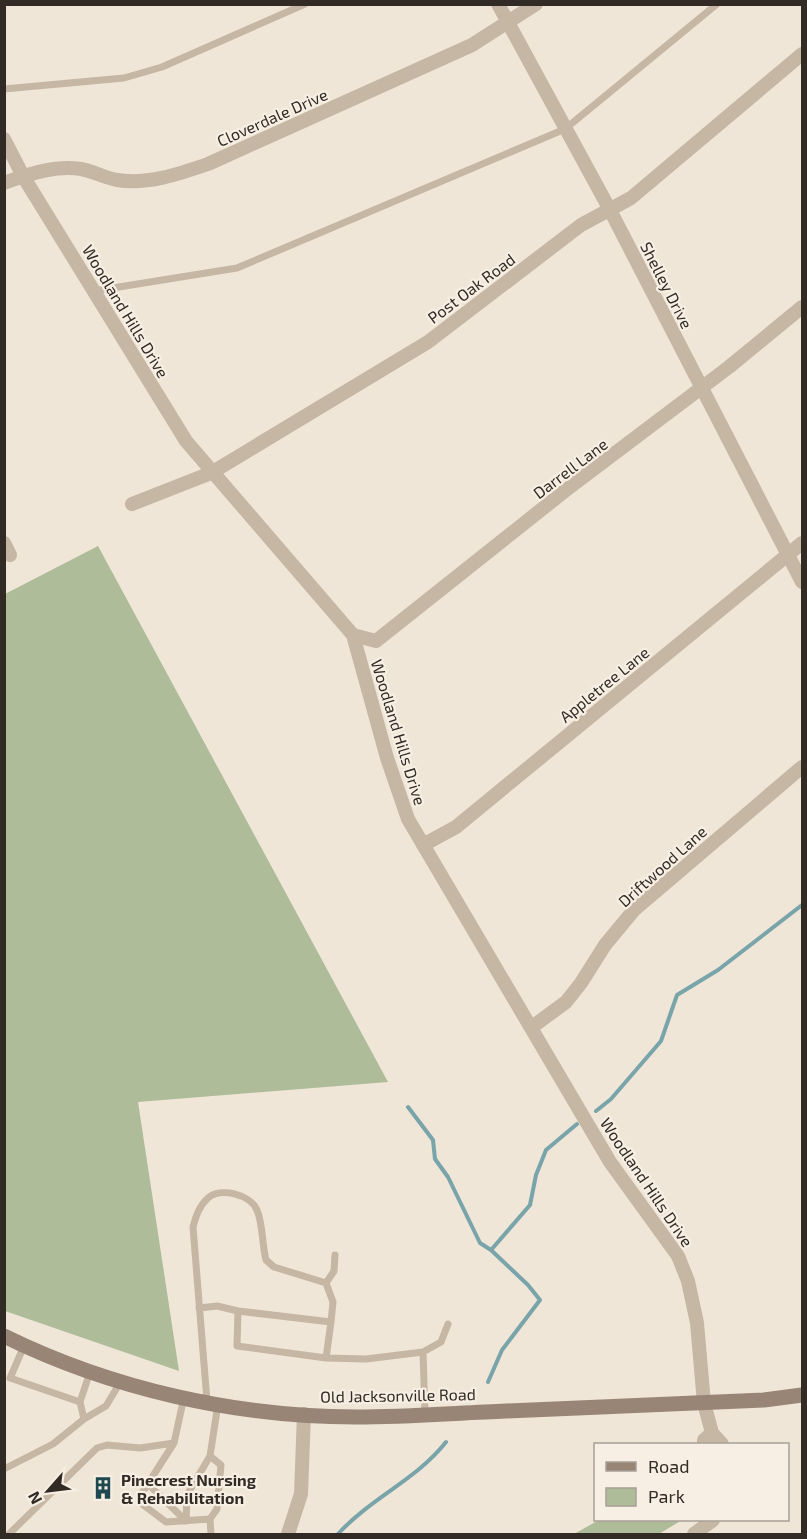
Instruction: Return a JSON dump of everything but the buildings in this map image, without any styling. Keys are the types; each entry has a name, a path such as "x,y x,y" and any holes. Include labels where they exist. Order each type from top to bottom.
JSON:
{"main road":[{"name":"Old Jacksonville Road","path":"4,1336 90,1372 121,1382 212,1402 304,1414 355,1417 704,1402 802,1395"}],"street":[{"name":"Shelley Drive","path":"498,4 610,210 802,582"},
{"name":"Cloverdale Drive","path":"4,183 23,176 59,169 81,169 117,180 174,176 208,164 472,45 536,4"},
{"name":"Post Oak Road","path":"132,504 211,473 428,342 581,225 631,198 802,54"},
{"name":"Woodland Hills Drive","path":"4,139 23,176 186,441 211,473 354,635 397,789 408,819 610,1162 678,1256 688,1281 697,1323 708,1439"},
{"name":"Darrell Lane","path":"354,635 376,641 802,307"},
{"name":"Appletree Lane","path":"423,845 456,826 802,543"},
{"name":"Driftwood Lane","path":"532,1027 566,1002 605,945 634,910 802,767"},
{"path":"288,1534 301,1494 304,1414"},
{"path":"694,1534 712,1521"}],"lane":[{"path":"4,89 124,78 162,67 305,4"},
{"path":"94,291 237,268 565,129 717,4"},
{"path":"186,1521 187,1495 210,1456 212,1402 193,1227 199,1208 210,1196 218,1194 227,1193 243,1197 257,1209 266,1260 274,1267 326,1283"},
{"path":"326,1283 334,1271 335,1255"},
{"path":"326,1283 333,1302 326,1358"},
{"path":"200,1308 217,1306 237,1311 331,1322"},
{"path":"237,1311 237,1346 326,1358 366,1359 423,1352 441,1342 448,1324"},
{"path":"24,1346 10,1378 80,1402"},
{"path":"423,1352 425,1414"},
{"path":"84,1419 80,1402 90,1372"},
{"path":"4,1469 53,1444 84,1419 106,1406 121,1382"},
{"path":"184,1397 174,1443 148,1484 141,1498 142,1504 162,1521 210,1519"},
{"path":"9,1534 97,1449 107,1445 140,1448 174,1443"},
{"path":"210,1456 221,1465 217,1509 210,1519 211,1534"},
{"path":"148,1484 186,1521"}],"green space":[{"path":"98,546 388,1082 138,1102 179,1371 5,1311 5,594"},
{"path":"597,1521 680,1521 659,1534 574,1534"}],"waterway":[{"path":"596,1111 611,1099 661,1041 677,995 718,970 802,905"},
{"path":"408,1107 433,1140 435,1159 448,1177 480,1243 491,1250"},
{"path":"488,1382 502,1350 540,1300 528,1285 491,1250 530,1205 536,1175 546,1150 577,1124"},
{"path":"338,1534 365,1509 421,1467 446,1442"}],"place":[{"name":"Pinecrest Nursing & Rehabilitation","path":"103,1488"}]}
